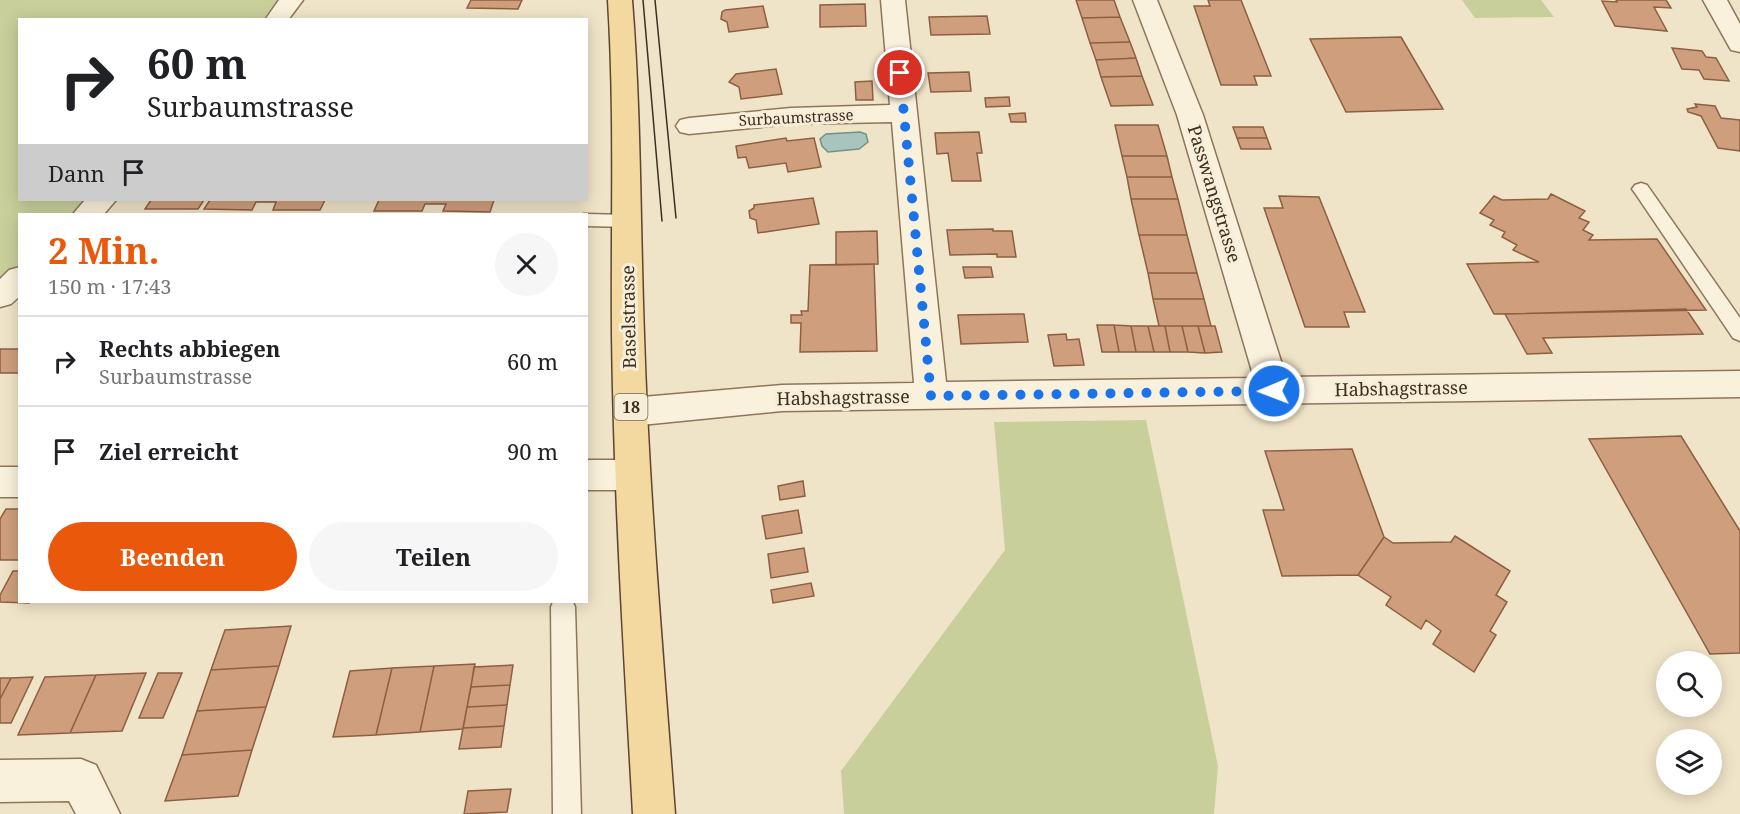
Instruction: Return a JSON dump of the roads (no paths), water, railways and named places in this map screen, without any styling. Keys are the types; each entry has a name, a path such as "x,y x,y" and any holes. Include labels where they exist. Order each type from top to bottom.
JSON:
{"main road":[{"name":"Baselstrasse","path":"620,0 625,73 628,335 633,475 654,814"}],"street":[{"path":"893,0 931,396"},
{"name":"Passwangstrasse","path":"1145,0 1190,115 1274,391"},
{"path":"1715,0 1740,45"},
{"name":"Surbaumstrasse","path":"690,126 790,116 904,113"},
{"path":"88,213 101,201"},
{"path":"0,296 18,280"},
{"name":"Habshagstrasse","path":"631,412 782,398 1740,384"},
{"path":"588,475 633,475"},
{"path":"0,482 18,482"},
{"path":"0,781 81,780 99,814"}],"lane":[{"path":"1641,189 1740,333"},
{"path":"588,220 628,220"},
{"path":"563,607 567,814"}],"water":[{"path":"860,132 866,134 868,142 859,149 828,152 822,146 820,139 826,134"}],"tram line":[{"path":"643,0 662,221"},
{"path":"655,0 676,218"}]}
